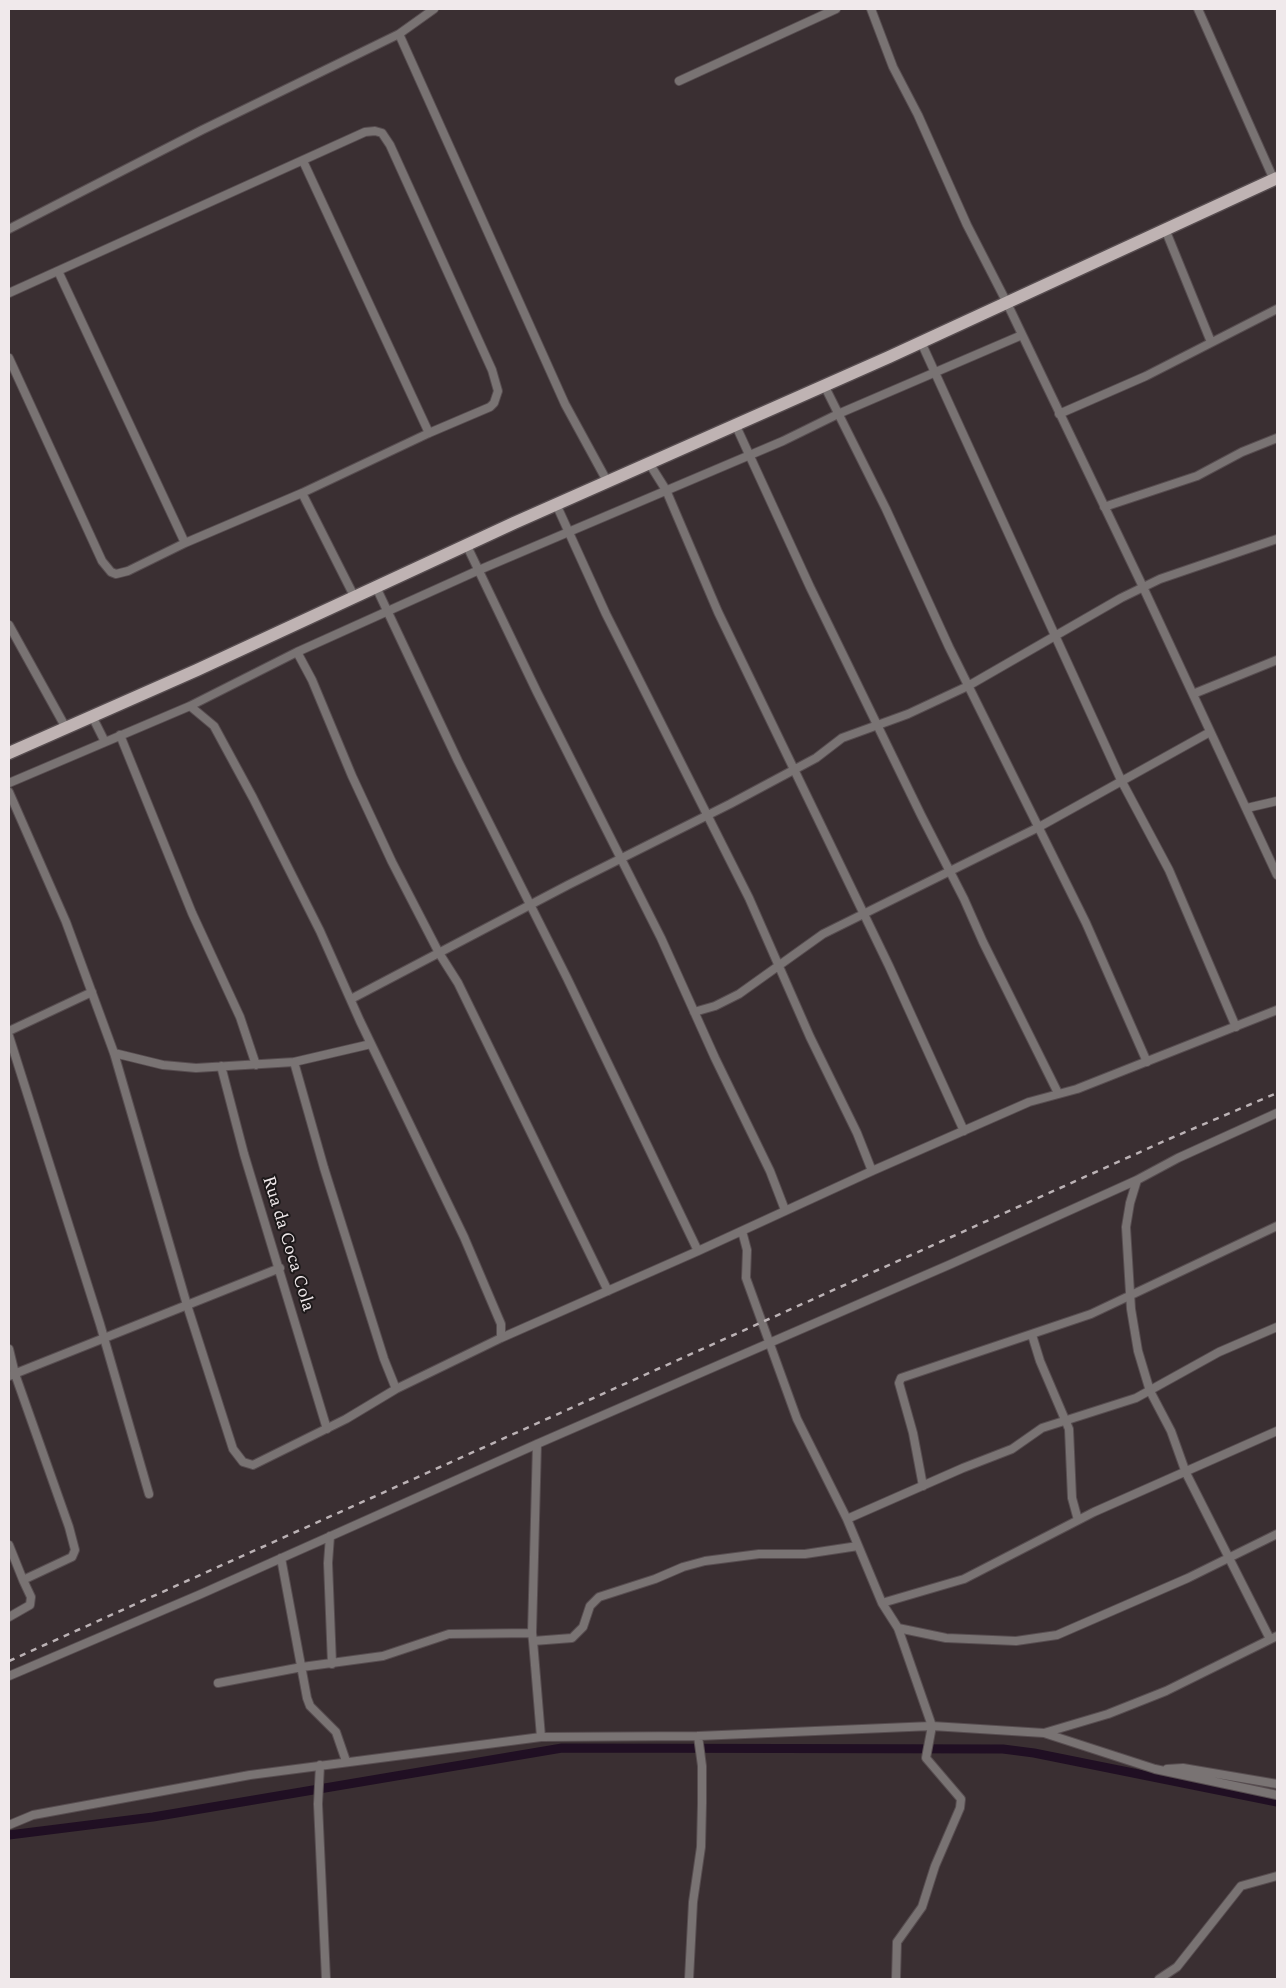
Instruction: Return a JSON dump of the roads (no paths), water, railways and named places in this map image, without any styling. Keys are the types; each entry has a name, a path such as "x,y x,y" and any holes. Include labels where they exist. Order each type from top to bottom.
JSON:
{"main road":[{"path":"9,753 197,670 466,544 736,426 1006,301 1165,229 1212,210 1275,179"}],"street":[{"path":"679,81 836,9"},
{"path":"871,9 894,67 921,122 967,226 1006,301 1144,587 1277,875"},
{"path":"1198,9 1275,179"},
{"path":"9,229 202,130 399,34 430,10"},
{"path":"399,34 565,404 607,481"},
{"path":"9,293 371,130 382,134 390,145 446,265 492,370 498,391 497,397 490,408 429,432 302,494 185,543 128,571 116,574 110,572 102,561 9,358"},
{"path":"303,161 429,432"},
{"path":"1165,229 1211,342"},
{"path":"58,271 185,543"},
{"path":"1060,414 1146,376 1277,309"},
{"path":"9,783 190,706 298,652 479,570 783,441 838,414 1022,335"},
{"path":"921,342 1121,780 1170,870 1236,1027"},
{"path":"824,385 886,509 968,686 1086,923 1147,1062"},
{"path":"736,426 810,587 1058,1093"},
{"path":"1104,507 1197,476 1242,452 1277,438"},
{"path":"649,463 666,490 718,612 964,1131"},
{"path":"302,494 354,596"},
{"path":"556,504 570,531 606,614 749,898 810,1037 857,1133 872,1171"},
{"path":"350,999 816,758 842,738 908,714 968,686 1055,635 1144,587 1200,564 1277,539"},
{"path":"466,544 537,692 661,938 770,1171 786,1210"},
{"path":"376,587 386,612 531,904 698,1251"},
{"path":"9,625 66,728"},
{"path":"298,652 352,776 439,953 458,983 608,1291"},
{"path":"1193,694 1277,660"},
{"path":"190,706 214,726 320,930 371,1044 464,1237 501,1324 501,1338"},
{"path":"92,716 105,742"},
{"path":"694,1012 715,1006 739,994 823,934 1039,828 1121,780 1210,732"},
{"path":"120,735 192,913 240,1017 256,1065"},
{"path":"9,792 66,922 114,1053 187,1305 233,1449 242,1462 253,1465 326,1429 396,1389 501,1338 698,1251 872,1171 1029,1102 1077,1089 1277,1010"},
{"path":"1247,808 1277,802"},
{"path":"9,1032 92,992"},
{"path":"9,1036 104,1339 149,1494"},
{"path":"114,1053 178,1067 256,1065 294,1062 371,1044"},
{"path":"294,1062 324,1168 384,1359 396,1389"},
{"name":"Rua da Coca Cola","path":"221,1066 244,1154 280,1268 326,1429"},
{"path":"9,1676 951,1264 1137,1180 1277,1113"},
{"path":"1044,1733 1108,1714 1166,1691 1274,1637 1228,1556 1186,1473 1171,1431 1150,1391 1138,1351 1130,1296 1126,1227 1137,1180"},
{"path":"922,1486 913,1433 899,1380 1091,1314 1277,1226"},
{"path":"742,1231 747,1250 746,1278 797,1419 847,1519 882,1603 898,1628 932,1726 926,1758 959,1794 961,1803 935,1866 922,1907 897,1942 896,1979"},
{"path":"12,1375 280,1268"},
{"path":"847,1519 1012,1449 1042,1428 1150,1391 1173,1376 1219,1352 1277,1327"},
{"path":"1032,1335 1040,1361 1069,1429 1072,1498 1078,1520"},
{"path":"9,1349 12,1375 70,1527 75,1550 72,1557 23,1580"},
{"path":"882,1603 964,1579 1078,1520 1277,1431"},
{"path":"537,1444 533,1637 541,1737"},
{"path":"898,1628 946,1638 1016,1641 1057,1635 1188,1578 1228,1556 1277,1534"},
{"path":"330,1536 328,1563 332,1664"},
{"path":"9,1544 31,1597 30,1605 9,1617"},
{"path":"218,1683 302,1667 383,1656 449,1634 572,1638 583,1627 590,1606 599,1597 683,1567 705,1561 759,1554 804,1554 858,1546"},
{"path":"281,1558 310,1706 336,1732 346,1761"},
{"path":"9,1825 33,1815 250,1775 541,1737 698,1736 932,1726 1044,1733 1155,1769 1277,1795"},
{"path":"689,1979 693,1902 701,1847 702,1766 698,1736"},
{"path":"320,1765 318,1804 326,1979"},
{"path":"1155,1769 1183,1768 1277,1784"},
{"path":"1159,1979 1177,1967 1241,1886 1277,1876"}],"waterway":[{"path":"9,1835 153,1817 562,1748 1003,1749 1034,1753 1277,1802"}],"railway":[{"path":"9,1661 1169,1139 1277,1093"}]}
